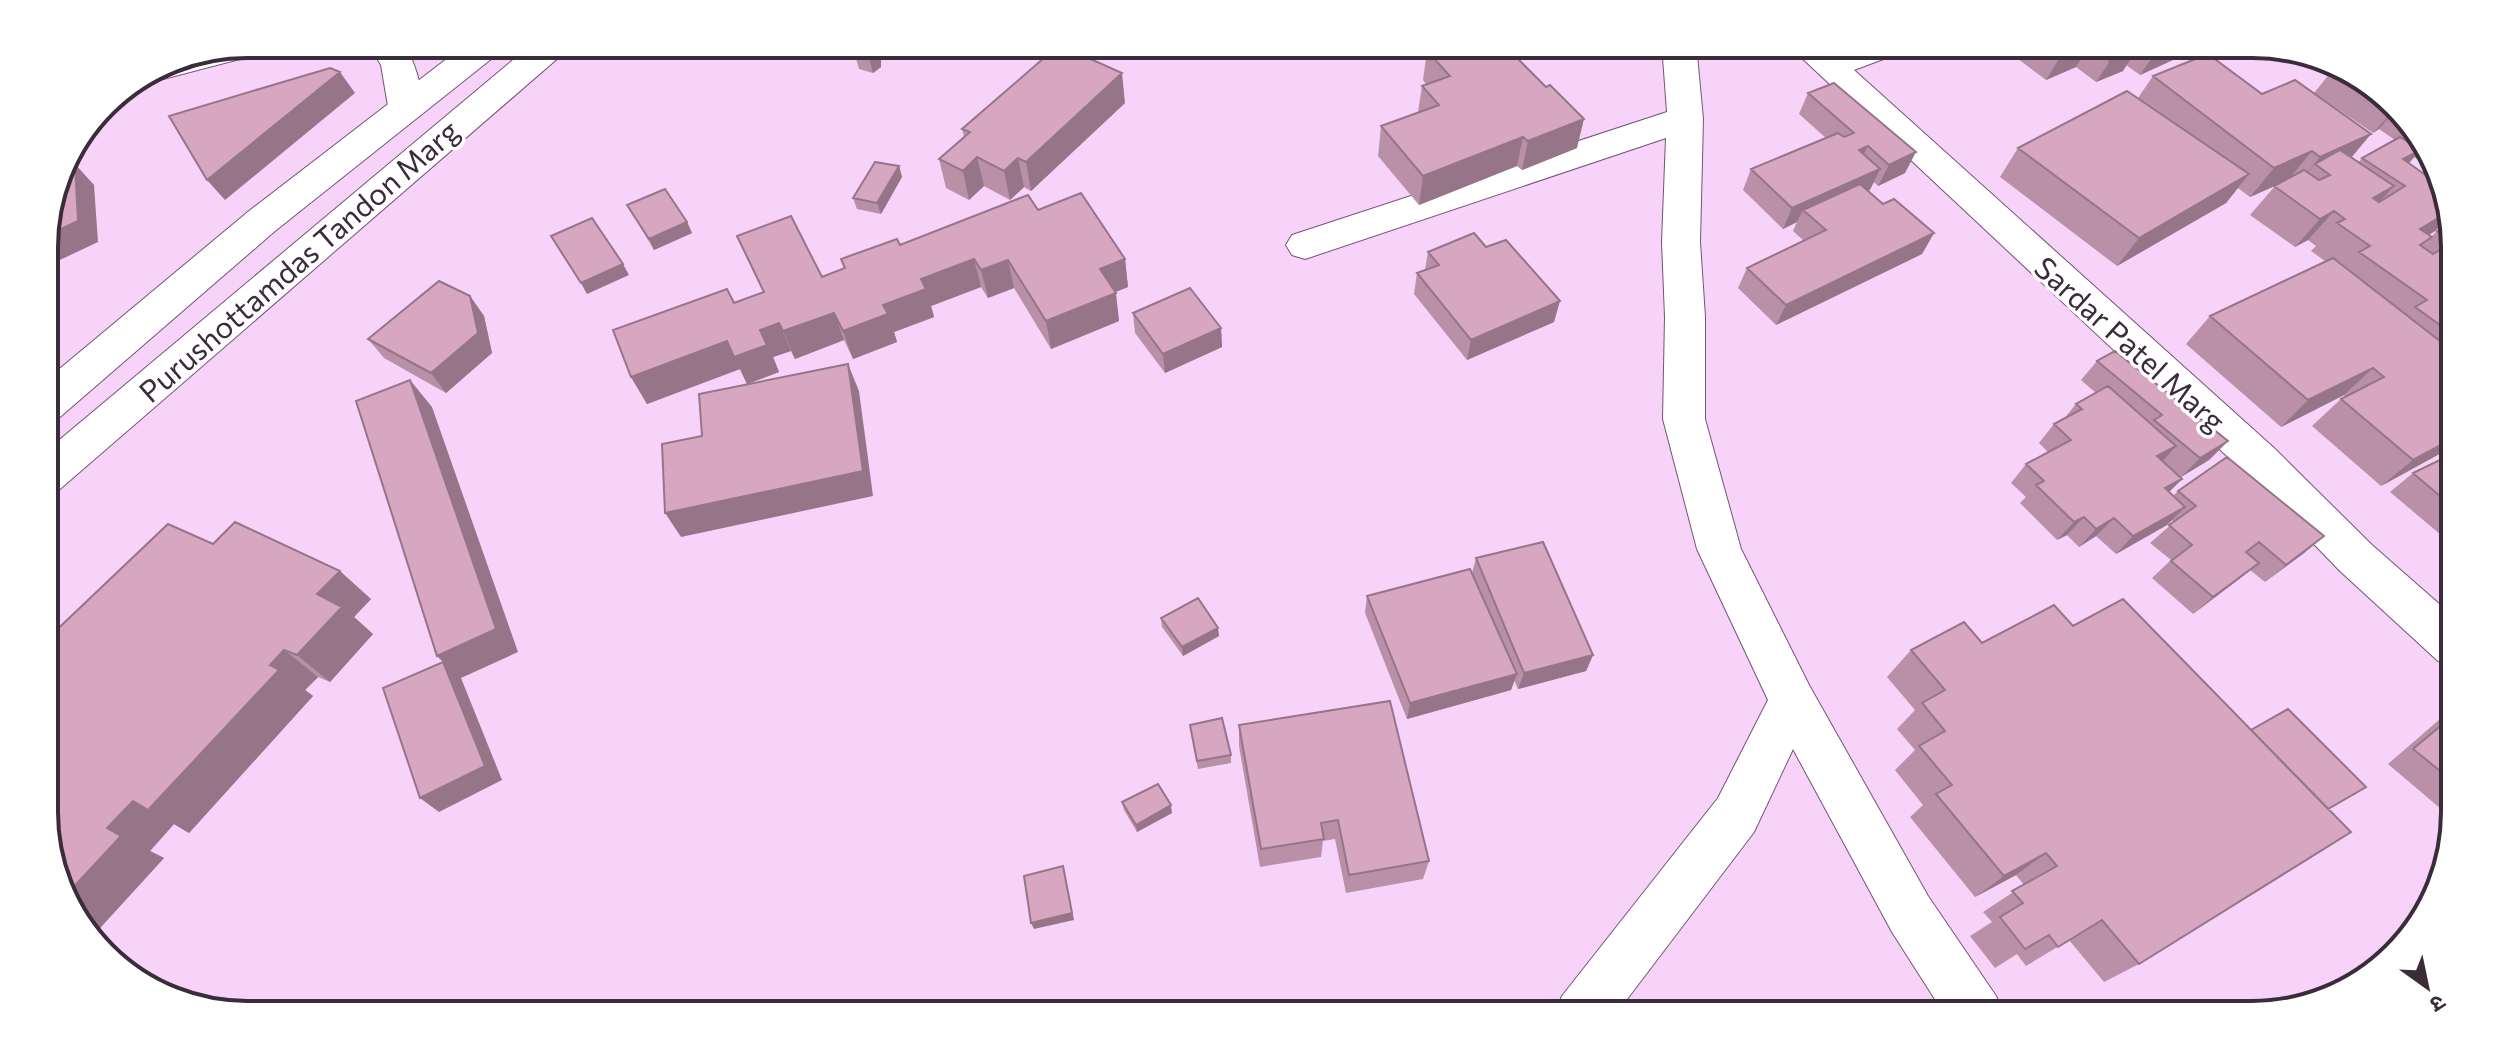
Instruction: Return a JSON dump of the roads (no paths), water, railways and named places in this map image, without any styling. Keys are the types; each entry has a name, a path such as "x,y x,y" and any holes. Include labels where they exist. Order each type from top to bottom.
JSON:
{"street":[{"path":"395,58 403,76 406,106"},
{"name":"Purushottamdas Tandon Marg","path":"58,394 262,221 469,58"},
{"name":"Purushottamdas Tandon Marg","path":"58,466 535,58"},
{"path":"519,71 545,58"},
{"path":"1680,58 1685,119 1681,242 1685,317 1684,419 1719,549 1792,700 1910,914 1968,1001"},
{"name":"Sardar Patel Marg","path":"1819,58 2259,460 2356,558 2441,634"},
{"path":"1305,245 1685,119"},
{"path":"1592,1001 1736,815 1792,700"}]}
